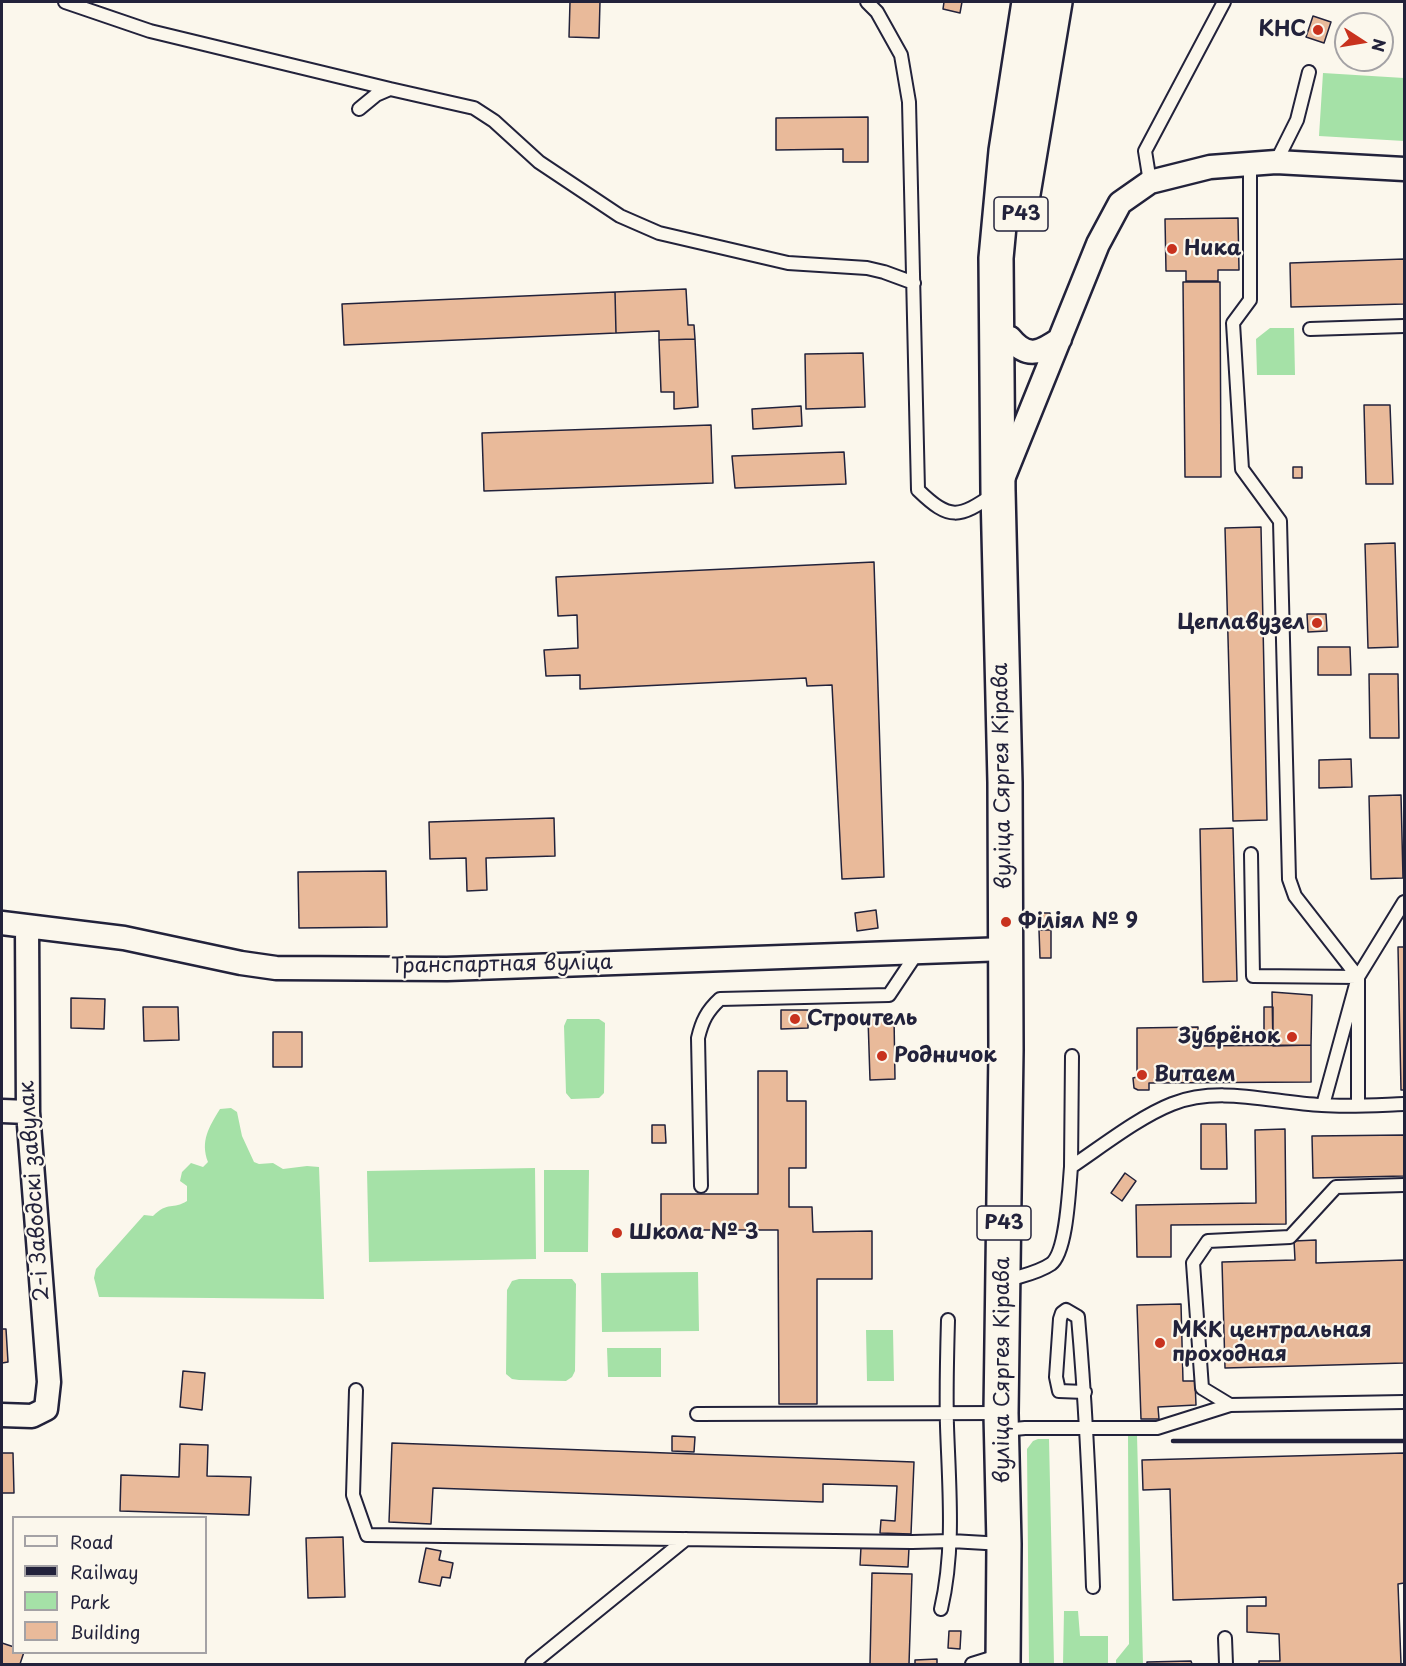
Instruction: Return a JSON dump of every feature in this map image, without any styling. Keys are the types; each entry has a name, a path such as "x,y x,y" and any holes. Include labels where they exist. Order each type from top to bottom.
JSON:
{"main road":[{"name":"вуліца Сяргея Кірава","path":"1011,426 996,258 1006,151 1029,2"},
{"name":"вуліца Сяргея Кірава","path":"992,1661 1004,1544 1002,1283 1006,949 1005,782 998,491 1011,426 1010,338 1016,247 1026,170 1055,2"}],"street":[{"path":"1011,426 1060,339 1098,244 1120,203 1150,182 1210,167 1276,162 1404,169"},
{"path":"1010,338 1018,348 1031,352 1043,351 1060,339"},
{"name":"Транспартная вуліца","path":"2,923 124,938 241,963 276,968 447,969 1006,949"},
{"name":"2-і Заводскі завулак","path":"2,1414 32,1416 46,1409 49,1382 28,1112 27,926"},
{"path":"2,1111 28,1112"}],"lane":[{"path":"65,2 150,31 390,90 474,108 494,121 539,162 620,216 659,232 788,263 867,268 914,283"},
{"path":"867,2 877,12 901,55 909,102 918,490 936,507 949,513 973,508 998,491"},
{"path":"1150,182 1145,151 1224,2"},
{"path":"1276,162 1297,120 1310,72"},
{"path":"359,109 376,94 390,90"},
{"path":"1250,165 1250,300 1233,323 1242,469 1280,521 1289,879 1295,896 1358,977 1358,1105"},
{"path":"1310,329 1404,326"},
{"path":"1251,854 1253,976 1358,977"},
{"path":"1323,1105 1358,977 1404,902"},
{"path":"701,1186 698,1038 702,1020 710,1008 720,999 889,995 917,953"},
{"path":"1002,1283 1042,1269 1053,1262 1061,1247 1071,1167 1072,1056"},
{"path":"1071,1167 1145,1119 1172,1104 1192,1098 1218,1095 1323,1105 1404,1104"},
{"path":"1230,1405 1202,1388 1193,1263 1208,1241 1290,1237 1336,1187 1404,1185"},
{"path":"1085,1392 1059,1391 1056,1377 1060,1319 1066,1310 1078,1317 1085,1392 1088,1429 1093,1587"},
{"path":"941,1609 948,1580 951,1541 946,1414 948,1320"},
{"path":"356,1390 353,1495 367,1535 951,1541 1004,1544"},
{"path":"697,1414 946,1414 1002,1422 1025,1428 1156,1428 1230,1405 1404,1402"},
{"path":"532,1665 686,1539"},
{"path":"1225,1638 1226,1665"}],"green space":[{"path":"1323,73 1404,78 1404,141 1319,136"},
{"path":"1270,328 1294,328 1295,375 1257,375 1256,339"},
{"path":"567,1019 599,1019 605,1023 604,1093 599,1098 571,1099 566,1093 564,1026"},
{"path":"231,1108 237,1112 242,1136 254,1162 273,1163 283,1169 319,1167 324,1299 99,1297 94,1278 96,1269 144,1215 153,1216 167,1207 187,1201 187,1186 180,1181 182,1172 191,1163 203,1167 208,1162 205,1141 209,1128 220,1109"},
{"path":"535,1168 536,1259 369,1262 367,1171"},
{"path":"544,1170 589,1170 588,1252 544,1252"},
{"path":"698,1272 699,1331 602,1332 601,1273"},
{"path":"572,1279 576,1284 575,1371 566,1381 519,1380 512,1379 506,1374 507,1290 512,1281"},
{"path":"866,1330 893,1330 894,1381 867,1381"},
{"path":"607,1348 661,1348 661,1377 608,1377"},
{"path":"1128,1435 1137,1435 1143,1664 1116,1664 1116,1660 1129,1644"},
{"path":"1049,1439 1054,1664 1029,1664 1027,1449 1033,1441"},
{"path":"1064,1611 1078,1611 1080,1636 1108,1636 1108,1664 1063,1664"}],"building":[{"path":"570,2 600,2 599,38 569,37"},
{"path":"944,2 962,2 960,13 943,9"},
{"name":"КНС","path":"1313,16 1331,22 1324,43 1306,37"},
{"path":"868,117 868,162 843,162 843,149 776,150 776,118"},
{"path":"1238,218 1239,270 1218,270 1218,281 1186,281 1186,271 1166,271 1165,219"},
{"path":"1404,259 1404,304 1291,307 1290,263"},
{"path":"1183,282 1220,282 1221,477 1185,477"},
{"path":"686,289 688,325 694,325 695,339 659,340 659,331 616,333 615,292"},
{"path":"615,292 616,333 344,345 342,304"},
{"path":"695,339 698,407 674,409 674,392 661,392 659,340"},
{"path":"863,353 865,407 806,409 805,354"},
{"path":"1364,405 1390,405 1393,484 1366,484"},
{"path":"801,406 802,426 753,429 752,409"},
{"path":"711,425 713,483 484,491 482,433"},
{"path":"844,452 846,484 735,488 732,456"},
{"path":"1293,467 1302,467 1302,478 1293,478"},
{"path":"1261,527 1267,820 1233,821 1225,528"},
{"path":"1395,543 1398,647 1368,648 1365,544"},
{"path":"874,562 884,877 842,879 832,685 807,686 806,678 580,689 580,675 546,676 544,650 578,648 577,615 558,616 556,577"},
{"name":"Цеплавузел","path":"1307,614 1326,614 1327,631 1308,632"},
{"path":"1318,647 1350,647 1351,675 1318,675"},
{"path":"1369,674 1398,674 1399,738 1370,738"},
{"path":"1351,759 1352,787 1319,788 1319,760"},
{"path":"1401,795 1403,878 1371,879 1369,796"},
{"path":"554,818 555,856 486,858 487,890 467,891 466,858 430,859 429,822"},
{"path":"1233,828 1237,981 1203,982 1200,829"},
{"path":"386,871 387,927 299,928 298,872"},
{"path":"876,910 878,928 857,931 855,913"},
{"path":"1039,913 1050,913 1051,930 1039,930"},
{"path":"1039,930 1051,930 1051,958 1040,958"},
{"path":"1398,947 1404,947 1404,1090 1401,1090"},
{"path":"1272,992 1312,995 1311,1045 1273,1046"},
{"path":"71,998 105,999 104,1029 71,1028"},
{"path":"143,1007 178,1007 179,1040 144,1041"},
{"path":"1264,1007 1273,1007 1273,1034 1264,1034"},
{"name":"Строитель","path":"781,1010 808,1010 808,1028 781,1029"},
{"name":"Родничок","path":"894,1017 895,1079 870,1080 868,1018"},
{"path":"1198,1027 1198,1046 1311,1045 1311,1082 1149,1083 1149,1090 1134,1088 1133,1078 1137,1077 1137,1028"},
{"path":"273,1032 302,1032 302,1067 273,1067"},
{"path":"758,1071 787,1071 787,1101 806,1101 806,1168 789,1168 789,1207 812,1207 813,1232 872,1231 872,1279 817,1279 817,1404 779,1404 778,1230 661,1230 661,1194 758,1194"},
{"path":"1201,1124 1226,1124 1227,1169 1201,1169"},
{"path":"652,1125 665,1125 666,1143 652,1143"},
{"path":"1285,1129 1286,1224 1171,1225 1171,1257 1137,1257 1136,1205 1256,1203 1255,1130"},
{"path":"1404,1135 1404,1176 1313,1178 1312,1136"},
{"path":"1125,1173 1136,1181 1122,1201 1111,1193"},
{"path":"1316,1240 1316,1263 1404,1260 1404,1363 1225,1368 1222,1262 1295,1260 1294,1241"},
{"name":"МКК центральная проходная","path":"1181,1304 1183,1381 1195,1381 1196,1405 1158,1407 1159,1419 1141,1419 1137,1305"},
{"path":"2,1329 6,1329 8,1362 2,1363"},
{"path":"183,1371 205,1373 202,1410 180,1407"},
{"path":"672,1436 695,1437 694,1452 672,1451"},
{"path":"392,1443 914,1462 911,1534 880,1533 881,1520 895,1521 897,1486 823,1484 823,1502 433,1488 431,1524 389,1522"},
{"path":"180,1444 208,1445 207,1476 251,1477 249,1515 120,1511 121,1475 179,1477"},
{"path":"2,1453 13,1453 14,1493 2,1493"},
{"path":"1404,1453 1404,1583 1398,1584 1401,1664 1259,1664 1259,1661 1280,1661 1279,1634 1247,1632 1247,1606 1266,1606 1266,1597 1173,1600 1170,1489 1143,1490 1142,1460"},
{"path":"343,1537 345,1597 308,1598 306,1538"},
{"path":"861,1547 909,1548 908,1567 860,1565"},
{"path":"426,1548 441,1551 439,1560 453,1563 450,1578 442,1577 440,1586 419,1582"},
{"path":"872,1573 912,1574 909,1664 870,1664"},
{"path":"949,1631 961,1631 960,1649 948,1648"},
{"path":"2,1643 12,1646 12,1654 23,1654 20,1664 2,1664"},
{"path":"937,1659 937,1664 915,1664 915,1660"},
{"path":"1191,1661 1192,1664 1147,1664 1147,1662"}],"railway":[{"path":"1173,1441 1404,1441"}],"place":[{"name":"КНС","path":"1318,30"},
{"name":"Ника","path":"1172,249"},
{"name":"Цеплавузел","path":"1317,623"},
{"name":"Філіял № 9","path":"1006,922"},
{"name":"Строитель","path":"795,1019"},
{"name":"Зубрёнок","path":"1292,1037"},
{"name":"Родничок","path":"882,1056"},
{"name":"Витаем","path":"1142,1075"},
{"name":"Школа № 3","path":"617,1233"},
{"name":"МКК центральная проходная","path":"1160,1343"}]}
